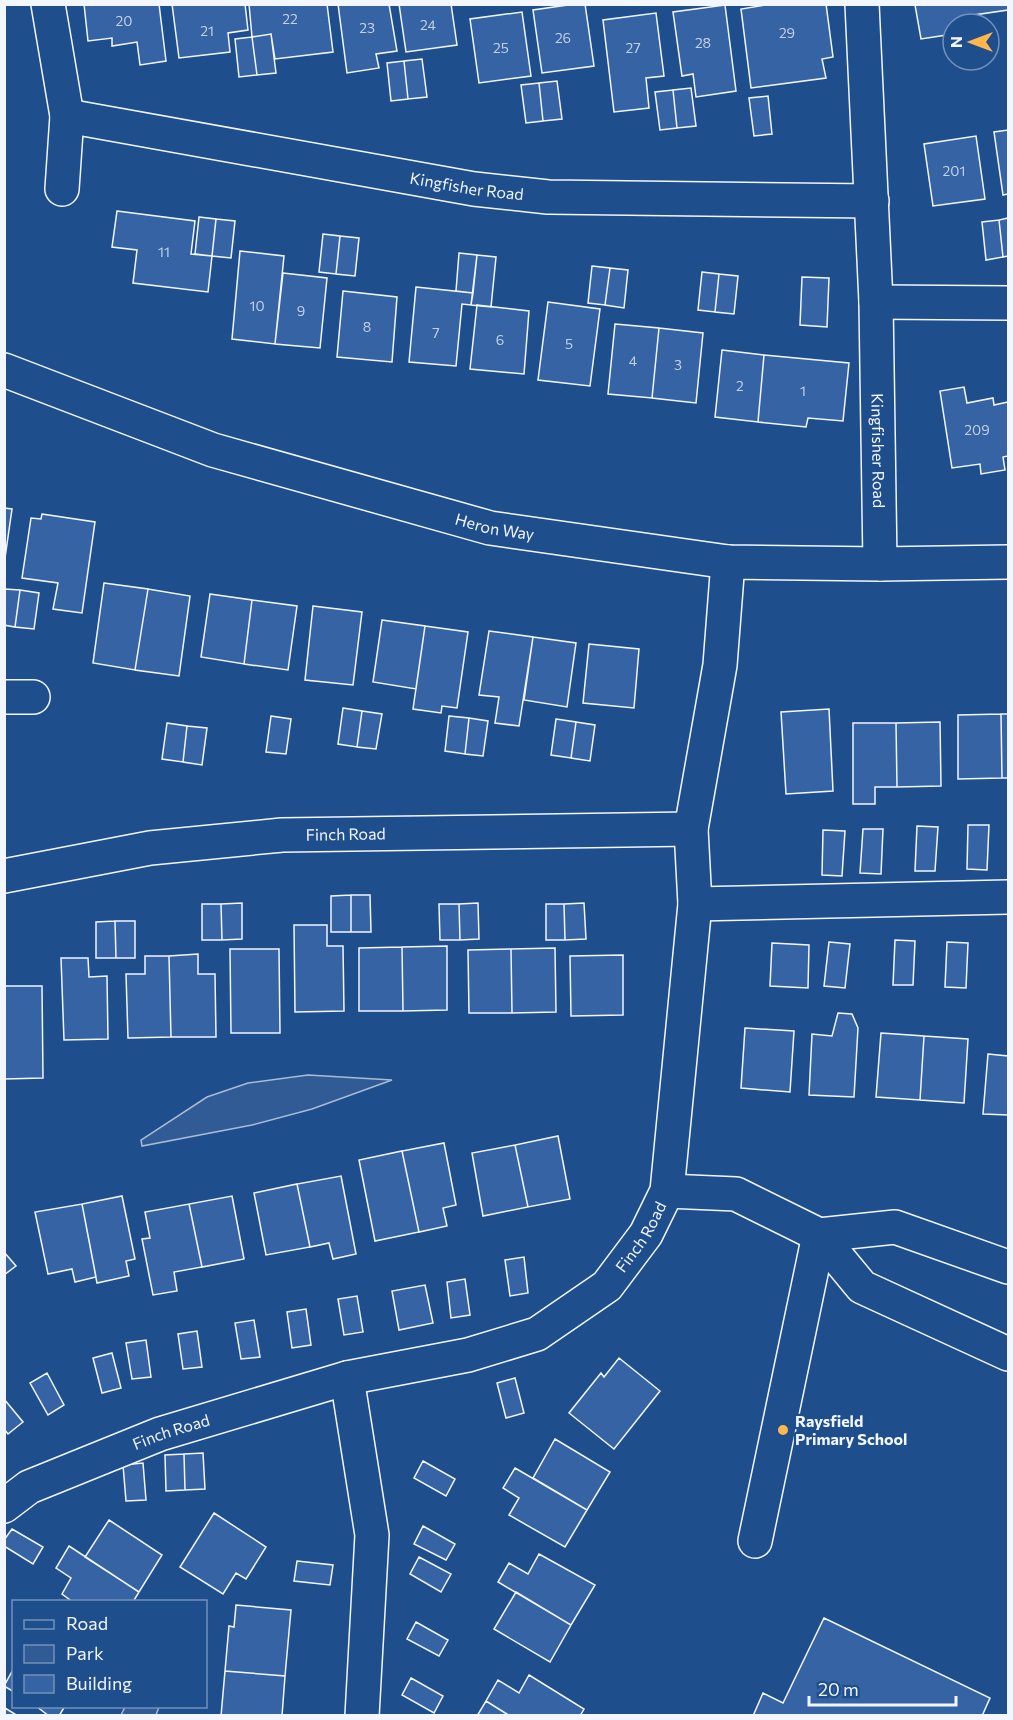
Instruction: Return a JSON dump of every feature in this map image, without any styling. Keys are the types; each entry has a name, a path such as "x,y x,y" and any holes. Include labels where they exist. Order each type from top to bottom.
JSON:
{"street":[{"path":"48,4 67,117 62,189"},
{"name":"Kingfisher Road","path":"861,4 876,302 880,564"},
{"name":"Kingfisher Road","path":"67,117 474,189 548,197 872,201"},
{"path":"876,302 1008,303"},
{"name":"Heron Way","path":"4,370 213,450 490,528 728,562 880,564 1008,562"},
{"name":"Finch Road","path":"4,1506 29,1487 160,1434 347,1378 468,1355 537,1334 607,1286 646,1234 667,1191 695,904 691,828 720,665 728,562"},
{"name":"Finch Road","path":"4,876 150,848 282,835 691,828"},
{"path":"695,904 1008,897"},
{"path":"667,1191 736,1194 819,1234 862,1287 1008,1354"},
{"path":"819,1234 894,1227 1008,1267"},
{"path":"755,1540 819,1234"},
{"path":"347,1378 372,1535 362,1716"}],"green space":[{"path":"308,1075 392,1080 312,1109 252,1125 142,1146 141,1140 207,1097 248,1083"},
{"path":"124,1708 159,1708 156,1715 121,1715"}],"building":[{"path":"84,4 159,4 166,61 140,65 137,42 112,46 112,38 88,41"},
{"path":"172,4 245,4 248,30 228,33 230,52 179,58"},
{"path":"249,4 327,4 333,52 275,59 271,34 252,37"},
{"path":"338,4 389,4 397,51 376,54 379,68 347,73"},
{"path":"399,4 451,4 457,45 406,52"},
{"path":"585,4 594,66 542,73 533,10"},
{"path":"772,4 826,4 833,57 822,59 826,78 751,88 741,9"},
{"path":"1008,4 1008,10 941,12 941,36 921,39 915,5"},
{"path":"725,5 736,91 696,97 693,74 682,76 673,12"},
{"path":"522,12 531,76 479,83 470,19"},
{"path":"656,13 664,76 646,78 649,108 614,112 603,20"},
{"path":"271,34 276,73 257,75 252,37"},
{"path":"252,37 257,75 239,77 235,39"},
{"path":"422,59 427,97 408,99 404,61"},
{"path":"404,61 408,99 391,101 387,63"},
{"path":"557,81 562,119 543,121 539,83"},
{"path":"539,83 543,121 526,123 521,85"},
{"path":"691,88 696,126 677,128 673,90"},
{"path":"673,90 677,128 660,130 655,92"},
{"path":"768,96 772,134 754,136 749,98"},
{"path":"1008,130 1008,194 1003,195 994,132"},
{"path":"976,136 985,199 933,206 924,144"},
{"path":"117,211 195,221 191,254 212,256 208,292 133,283 137,250 112,247"},
{"path":"199,217 216,219 212,256 195,254"},
{"path":"1008,218 1008,256 1003,257 999,220"},
{"path":"216,219 235,221 231,258 212,256"},
{"path":"999,220 1003,257 986,260 982,222"},
{"path":"323,234 340,236 336,274 319,272"},
{"path":"340,236 359,238 355,276 336,274"},
{"path":"240,251 284,256 275,344 232,339"},
{"path":"459,253 477,255 473,293 456,291"},
{"path":"477,255 496,257 491,307 471,305"},
{"path":"592,266 610,268 605,305 588,303"},
{"path":"610,268 628,270 624,308 605,305"},
{"path":"702,272 719,274 715,312 698,310"},
{"path":"283,273 327,278 320,348 275,344"},
{"path":"719,274 738,276 734,314 715,312"},
{"path":"802,277 829,278 827,327 800,325"},
{"path":"416,287 473,293 471,305 462,304 456,366 409,362"},
{"path":"343,291 397,297 392,362 337,357"},
{"path":"548,302 600,309 590,386 538,380"},
{"path":"477,305 529,311 524,374 470,369"},
{"path":"615,324 659,328 652,398 608,394"},
{"path":"659,328 703,333 696,403 652,398"},
{"path":"722,350 764,355 758,422 715,417"},
{"path":"764,355 849,363 843,421 808,418 806,427 758,422"},
{"path":"964,387 967,403 993,398 994,405 1008,402 1008,456 1003,457 1005,470 981,474 980,464 952,468 940,391"},
{"path":"4,508 12,509 4,565"},
{"path":"42,514 95,522 82,613 53,609 58,583 22,578 31,518 41,519"},
{"path":"104,583 148,589 135,670 93,663"},
{"path":"4,589 20,590 15,627 4,625"},
{"path":"148,589 190,596 179,676 135,670"},
{"path":"20,590 39,593 34,629 15,627"},
{"path":"210,594 252,600 244,664 201,657"},
{"path":"252,600 297,606 288,670 244,664"},
{"path":"313,606 362,612 353,685 305,680"},
{"path":"382,620 425,626 416,689 373,682"},
{"path":"425,626 468,632 457,708 442,706 441,713 413,709"},
{"path":"489,631 533,637 519,726 495,723 499,697 479,695"},
{"path":"533,637 576,643 567,707 524,700"},
{"path":"589,644 639,649 634,708 583,703"},
{"path":"343,708 362,711 357,747 338,744"},
{"path":"829,709 833,791 786,794 781,712"},
{"path":"362,711 382,714 376,749 357,747"},
{"path":"1001,714 1008,714 1008,778 1002,778"},
{"path":"1001,714 1002,778 958,779 958,715"},
{"path":"271,716 291,719 286,754 266,752"},
{"path":"449,716 469,718 465,754 445,751"},
{"path":"469,718 488,721 483,756 465,754"},
{"path":"556,719 576,722 571,758 551,755"},
{"path":"576,722 595,725 590,761 571,758"},
{"path":"940,722 941,786 897,787 896,723"},
{"path":"167,723 187,726 183,762 162,759"},
{"path":"853,723 896,723 897,787 875,787 875,804 853,804"},
{"path":"187,726 207,728 202,765 183,762"},
{"path":"968,825 989,825 987,870 967,869"},
{"path":"917,826 938,827 935,871 915,871"},
{"path":"863,829 883,829 881,874 860,873"},
{"path":"823,830 845,831 842,876 822,875"},
{"path":"351,895 370,895 371,932 351,932"},
{"path":"351,895 351,932 331,932 331,896"},
{"path":"242,903 242,939 222,940 221,904"},
{"path":"478,903 479,939 460,940 459,904"},
{"path":"584,903 586,939 565,940 564,904"},
{"path":"202,904 221,904 222,940 202,940"},
{"path":"439,904 459,904 460,940 440,940"},
{"path":"546,904 564,904 565,940 546,940"},
{"path":"115,921 135,921 135,958 116,958"},
{"path":"115,921 116,958 96,958 96,922"},
{"path":"294,925 327,925 327,946 343,946 344,1011 295,1012"},
{"path":"895,940 915,941 913,985 893,985"},
{"path":"829,942 850,944 845,988 824,986"},
{"path":"947,942 968,943 966,988 945,987"},
{"path":"772,943 809,945 808,988 770,986"},
{"path":"447,946 447,1010 403,1011 402,947"},
{"path":"402,947 403,1011 359,1011 359,948"},
{"path":"555,948 556,1012 512,1013 511,949"},
{"path":"230,949 279,949 280,1033 231,1033"},
{"path":"511,949 512,1013 469,1013 468,950"},
{"path":"198,954 198,974 215,974 216,1037 171,1037 169,956"},
{"path":"623,955 623,1015 571,1016 570,956"},
{"path":"145,956 169,956 171,1037 128,1038 126,974 145,974"},
{"path":"61,958 88,958 89,977 107,976 108,1039 64,1040"},
{"path":"4,986 42,986 43,1078 4,1079"},
{"path":"838,1013 852,1014 858,1028 854,1097 809,1095 812,1034 832,1036"},
{"path":"745,1028 794,1031 790,1092 741,1088"},
{"path":"881,1033 924,1036 920,1100 876,1097"},
{"path":"924,1036 968,1039 964,1103 920,1100"},
{"path":"988,1054 1008,1056 1008,1115 983,1114"},
{"path":"558,1136 570,1199 528,1207 515,1145"},
{"path":"444,1143 456,1205 443,1208 447,1226 419,1232 402,1151"},
{"path":"515,1145 528,1207 483,1216 472,1153"},
{"path":"402,1151 419,1232 375,1241 359,1160"},
{"path":"341,1176 356,1254 333,1259 329,1243 310,1247 297,1184"},
{"path":"297,1184 310,1247 266,1255 254,1193"},
{"path":"122,1196 135,1259 126,1261 129,1276 97,1283 82,1204"},
{"path":"232,1196 244,1259 202,1267 189,1204"},
{"path":"82,1204 96,1277 75,1282 72,1269 48,1274 35,1212"},
{"path":"189,1204 202,1267 174,1272 177,1291 153,1295 142,1239 150,1238 145,1212"},
{"path":"4,1252 16,1266 4,1275"},
{"path":"524,1257 528,1293 510,1296 505,1260"},
{"path":"465,1279 470,1315 451,1318 447,1282"},
{"path":"425,1285 433,1323 399,1330 392,1291"},
{"path":"357,1296 363,1332 344,1335 338,1299"},
{"path":"306,1309 311,1345 292,1348 287,1312"},
{"path":"254,1320 260,1357 241,1359 235,1323"},
{"path":"197,1331 202,1367 183,1369 178,1334"},
{"path":"146,1340 151,1377 132,1379 126,1343"},
{"path":"112,1353 121,1388 102,1393 93,1358"},
{"path":"619,1358 660,1391 614,1449 569,1413 601,1373 604,1377"},
{"path":"47,1373 64,1405 48,1415 30,1383"},
{"path":"515,1378 524,1413 506,1418 497,1383"},
{"path":"4,1399 23,1422 8,1434 4,1429"},
{"path":"555,1439 610,1472 587,1510 533,1478"},
{"path":"203,1453 205,1489 185,1490 184,1454"},
{"path":"184,1454 185,1490 166,1491 165,1455"},
{"path":"423,1461 455,1479 446,1496 414,1478"},
{"path":"143,1463 146,1500 126,1501 123,1465"},
{"path":"515,1468 587,1510 565,1547 509,1515 519,1498 503,1488"},
{"path":"214,1513 266,1547 246,1579 236,1573 223,1594 180,1567"},
{"path":"109,1520 162,1555 139,1592 85,1557"},
{"path":"423,1526 455,1544 446,1560 414,1544"},
{"path":"12,1529 43,1547 33,1564 4,1546 4,1540"},
{"path":"69,1546 139,1592 134,1600 70,1600 62,1594 71,1578 56,1568"},
{"path":"539,1554 595,1585 571,1625 498,1582 509,1563 528,1574"},
{"path":"419,1557 451,1574 441,1592 410,1574"},
{"path":"297,1561 333,1565 330,1585 294,1581"},
{"path":"516,1592 571,1625 550,1662 494,1629"},
{"path":"236,1605 291,1610 285,1676 225,1671 229,1626 234,1627"},
{"path":"824,1618 990,1698 982,1716 753,1716 763,1693 783,1703"},
{"path":"416,1622 448,1640 439,1656 407,1639"},
{"path":"225,1671 285,1676 282,1716 221,1716"},
{"path":"12,1672 12,1691 4,1686"},
{"path":"529,1675 584,1709 580,1716 510,1716 486,1701 498,1680 519,1693"},
{"path":"411,1678 443,1696 434,1713 402,1695"},
{"path":"486,1701 510,1716 477,1716"},
{"path":"5,1708 18,1716 4,1716"},
{"path":"39,1708 64,1708 59,1716 49,1716"}],"place":[{"name":"Raysfield Primary School","path":"783,1430"}]}
